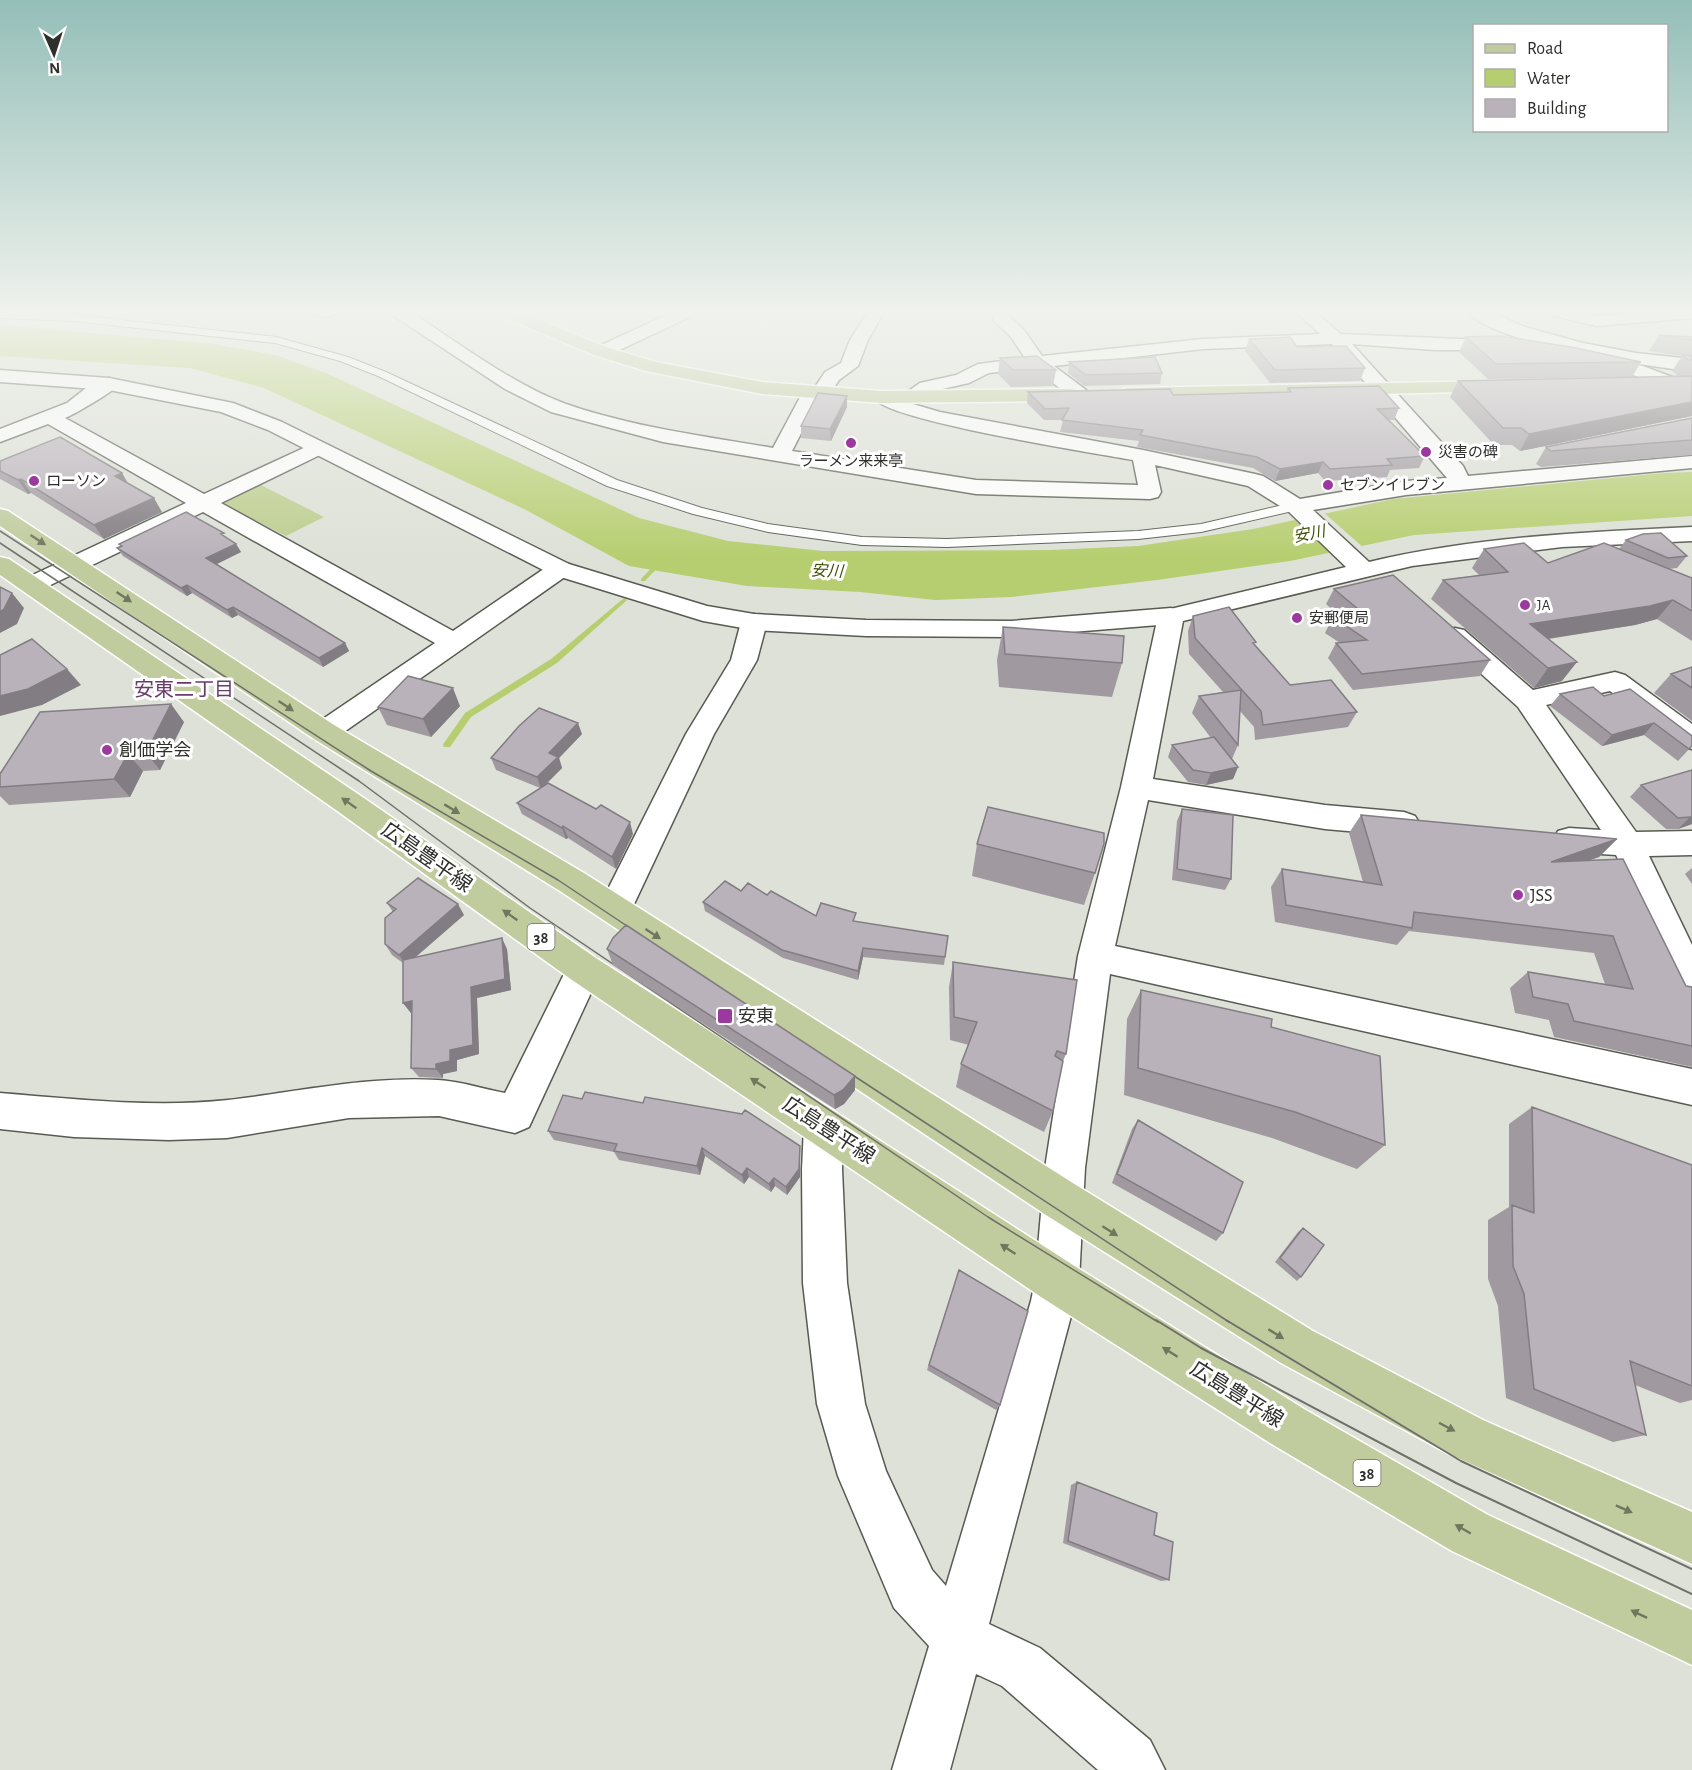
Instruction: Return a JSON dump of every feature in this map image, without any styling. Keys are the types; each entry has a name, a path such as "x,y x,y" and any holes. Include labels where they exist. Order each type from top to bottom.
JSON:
{"main road":[{"path":"813,393 882,397 1185,393"},
{"path":"0,516 76,564 324,732 615,909 1061,1200 1297,1347 1466,1437 1692,1538"},
{"name":"広島豊平線","path":"0,564 337,795 584,969 1057,1281 1287,1426 1470,1533 1692,1638"}],"street":[{"path":"0,436 74,407 92,393"},
{"path":"152,393 226,407 274,426 560,569 703,613 754,622 866,628 1011,629 1171,616 1365,567 1412,559 1562,540 1692,534"},
{"path":"527,393 558,408 663,436 976,487 1150,492 1143,456"},
{"path":"780,454 816,393"},
{"path":"910,397 917,393"},
{"path":"1386,393 1457,477"},
{"path":"882,397 899,406 937,417 1143,456 1255,481 1300,510 1365,567 1397,585"},
{"path":"49,417 455,643"},
{"path":"31,585 317,449"},
{"path":"1300,510 1349,496 1457,477 1529,456"},
{"path":"1457,477 1692,462"},
{"path":"1562,540 1612,561"},
{"path":"324,732 560,569"},
{"path":"921,1770 1057,1281 1061,1200 1095,956 1136,787 1171,616"},
{"path":"1432,616 1528,700 1627,844 1692,981"},
{"path":"615,909 700,734 744,660 754,622"},
{"path":"1528,700 1615,681 1692,739"},
{"path":"1136,787 1325,817 1427,826"},
{"path":"1546,838 1627,844 1692,843"},
{"path":"1095,956 1692,1087"},
{"path":"0,1111 75,1118 227,1119 349,1100 439,1098 515,1114 584,969"},
{"path":"824,1127 822,1169 825,1283 841,1404 863,1476 913,1588 957,1637 1020,1667 1130,1760 1136,1770"}],"lane":[{"path":"421,393 612,483 698,511 768,528 862,541 983,542 1138,535 1201,528 1300,510"}],"shaded area":[{"path":"257,483 324,517 286,536 218,501"}],"water":[{"name":"安川","path":"274,393 368,393 639,518 728,541 823,551 1051,550 1138,546 1253,529 1393,499 1692,472 1692,516 1414,535 1290,561 1157,580 1011,597 935,600 860,592 747,586 629,566 526,510"}],"pier":[{"path":"1322,511 1364,548 1333,555 1292,517"}],"building":[{"path":"818,393 847,396 830,429 801,426"},
{"path":"1029,393 1172,393 1173,395 1385,393 1399,408 1377,409 1425,456 1387,459 1392,465 1330,469 1323,462 1280,469 1257,457 1140,435 1143,430 1062,420 1069,408 1045,409"},
{"path":"1469,393 1692,393 1692,402 1529,434 1521,428 1503,428"},
{"path":"1692,418 1692,440 1551,451 1546,447"},
{"path":"60,437 122,473 115,476 154,498 94,525 21,479 18,480 0,471 0,461"},
{"path":"186,512 224,533 221,534 236,544 206,558 345,643 319,658 233,607 227,610 187,585 181,588 117,548 122,546 119,544"},
{"path":"1661,533 1687,556 1668,558 1626,540 1643,534"},
{"path":"1524,543 1548,563 1604,543 1692,578 1692,611 1673,600 1650,606 1530,624 1577,662 1548,668 1443,580 1508,572 1484,549"},
{"path":"1393,575 1490,660 1362,674 1336,643 1367,640 1333,617 1359,610 1334,589"},
{"path":"0,587 12,593 0,612"},
{"path":"1229,607 1256,642 1253,643 1290,685 1331,680 1357,712 1263,725 1261,711 1195,638 1193,616"},
{"path":"1003,627 1124,636 1122,663 1005,654"},
{"path":"32,639 67,669 28,689 0,696 0,655"},
{"path":"1692,667 1692,688 1671,674"},
{"path":"408,676 453,688 423,719 378,707"},
{"path":"1593,687 1604,696 1630,689 1692,736 1692,746 1689,749 1654,723 1612,735 1560,694"},
{"path":"1241,690 1238,745 1199,696"},
{"path":"171,704 146,753 128,754 114,779 0,787 0,774 40,712"},
{"path":"539,708 578,723 549,753 558,757 537,777 491,758 519,726"},
{"path":"1214,737 1238,767 1211,773 1193,770 1172,745"},
{"path":"1692,770 1692,817 1678,818 1641,785"},
{"path":"548,783 596,809 601,805 630,822 612,857 563,826 562,828 517,803"},
{"path":"988,807 1104,833 1104,844 1095,873 977,844"},
{"path":"1182,809 1233,815 1231,879 1177,869"},
{"path":"1361,815 1617,839 1551,862 1623,859 1686,986 1692,987 1692,1046 1574,1021 1568,1004 1533,997 1528,972 1633,989 1613,936 1414,912 1412,928 1286,905 1282,869 1382,885"},
{"path":"418,878 458,904 399,955 385,944 385,918 396,909 387,903"},
{"path":"725,881 741,891 748,883 767,895 771,891 816,916 821,903 856,913 853,921 948,936 945,957 863,948 858,971 782,950 703,902"},
{"path":"626,925 855,1076 843,1090 834,1095 607,949 613,938"},
{"path":"502,938 505,979 471,987 473,1045 450,1050 450,1061 436,1064 436,1069 411,1068 412,1001 403,1003 403,960"},
{"path":"953,962 1077,980 1066,1054 1057,1051 1055,1056 1063,1061 1053,1111 961,1064 977,1022 954,1017"},
{"path":"1141,990 1272,1019 1271,1027 1380,1056 1385,1145 1295,1112 1138,1068"},
{"path":"585,1092 643,1103 645,1097 742,1114 745,1110 800,1146 799,1169 786,1187 774,1178 769,1184 747,1168 742,1175 702,1148 697,1166 614,1151 617,1144 548,1131 563,1095 582,1099"},
{"path":"1532,1107 1692,1165 1692,1386 1630,1361 1646,1435 1534,1389 1524,1294 1513,1266 1512,1205 1534,1213"},
{"path":"1138,1120 1243,1182 1223,1233 1117,1174"},
{"path":"1303,1228 1324,1245 1301,1277 1280,1258"},
{"path":"959,1270 1028,1311 1000,1405 929,1365"},
{"path":"1077,1482 1157,1513 1154,1535 1173,1542 1169,1580 1068,1541"}],"waterway":[{"path":"643,580 660,562"},
{"path":"447,745 468,715 554,661 624,600"}],"tram line":[{"path":"0,531 371,771 558,880 639,934"},
{"path":"0,543 359,781 530,908 988,1217 1158,1322"},
{"path":"842,1068 1229,1322"},
{"path":"1156,1320 1201,1348 1456,1483 1692,1594"},
{"path":"1226,1320 1461,1461 1692,1569"}],"place":[{"name":"ラーメン来来亭","path":"851,443"},
{"name":"災害の碑","path":"1426,452"},
{"name":"ローソン","path":"34,481"},
{"name":"セブンイレブン","path":"1328,485"},
{"name":"JA","path":"1525,605"},
{"name":"安郵便局","path":"1297,618"},
{"name":"創価学会","path":"107,750"},
{"name":"JSS","path":"1518,895"},
{"name":"安東","path":"725,1016"}],"district":[{"name":"安東二丁目","path":"184,689"}]}
